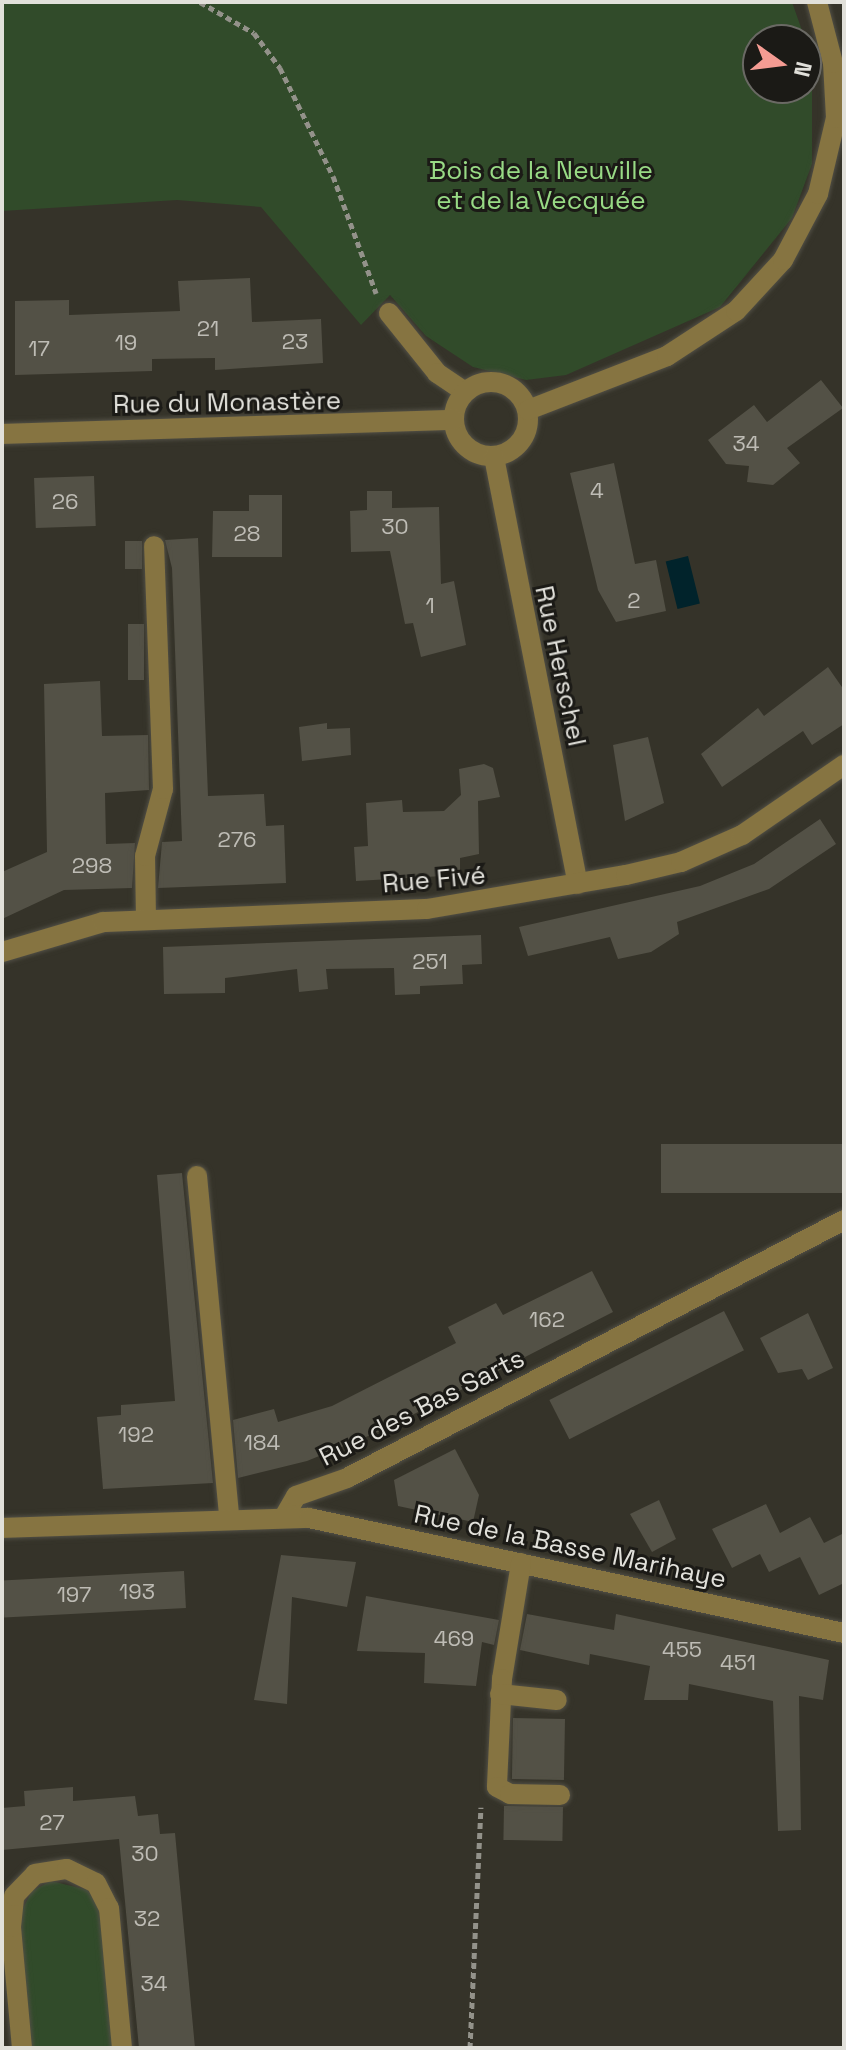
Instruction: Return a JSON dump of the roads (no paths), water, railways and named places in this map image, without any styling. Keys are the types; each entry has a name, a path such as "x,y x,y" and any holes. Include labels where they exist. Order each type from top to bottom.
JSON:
{"street":[{"path":"528,410 667,356 736,311 783,260 818,194 836,118 833,63 817,2"},
{"path":"389,313 437,373 465,392"},
{"path":"485,382 507,385 528,410 525,436 494,457 462,443 454,420 465,392 485,382"},
{"name":"Rue du Monastère","path":"2,434 454,420"},
{"name":"Rue Herschel","path":"494,457 578,884"},
{"path":"146,919 145,856 163,789 154,546"},
{"name":"Rue Fivé","path":"2,952 78,925 146,919 427,909 578,884 707,852 742,835 844,765"},
{"path":"197,1176 229,1517"},
{"name":"Rue des Bas Sarts","path":"284,1517 296,1496 359,1472 844,1220"},
{"path":"2,1528 284,1517"},
{"name":"Rue de la Basse Marihaye","path":"284,1517 521,1563 844,1633"},
{"path":"521,1563 500,1694 497,1787 510,1794 560,1795"},
{"path":"500,1694 557,1700"},
{"path":"22,2048 10,1912 22,1883 59,1869 83,1874 105,1895 122,2048"}],"water":[{"path":"688,556 700,604 678,609 666,562"}],"park label":[{"name":"Bois de la Neuville et de la Vecquée","path":"541,186"}]}
